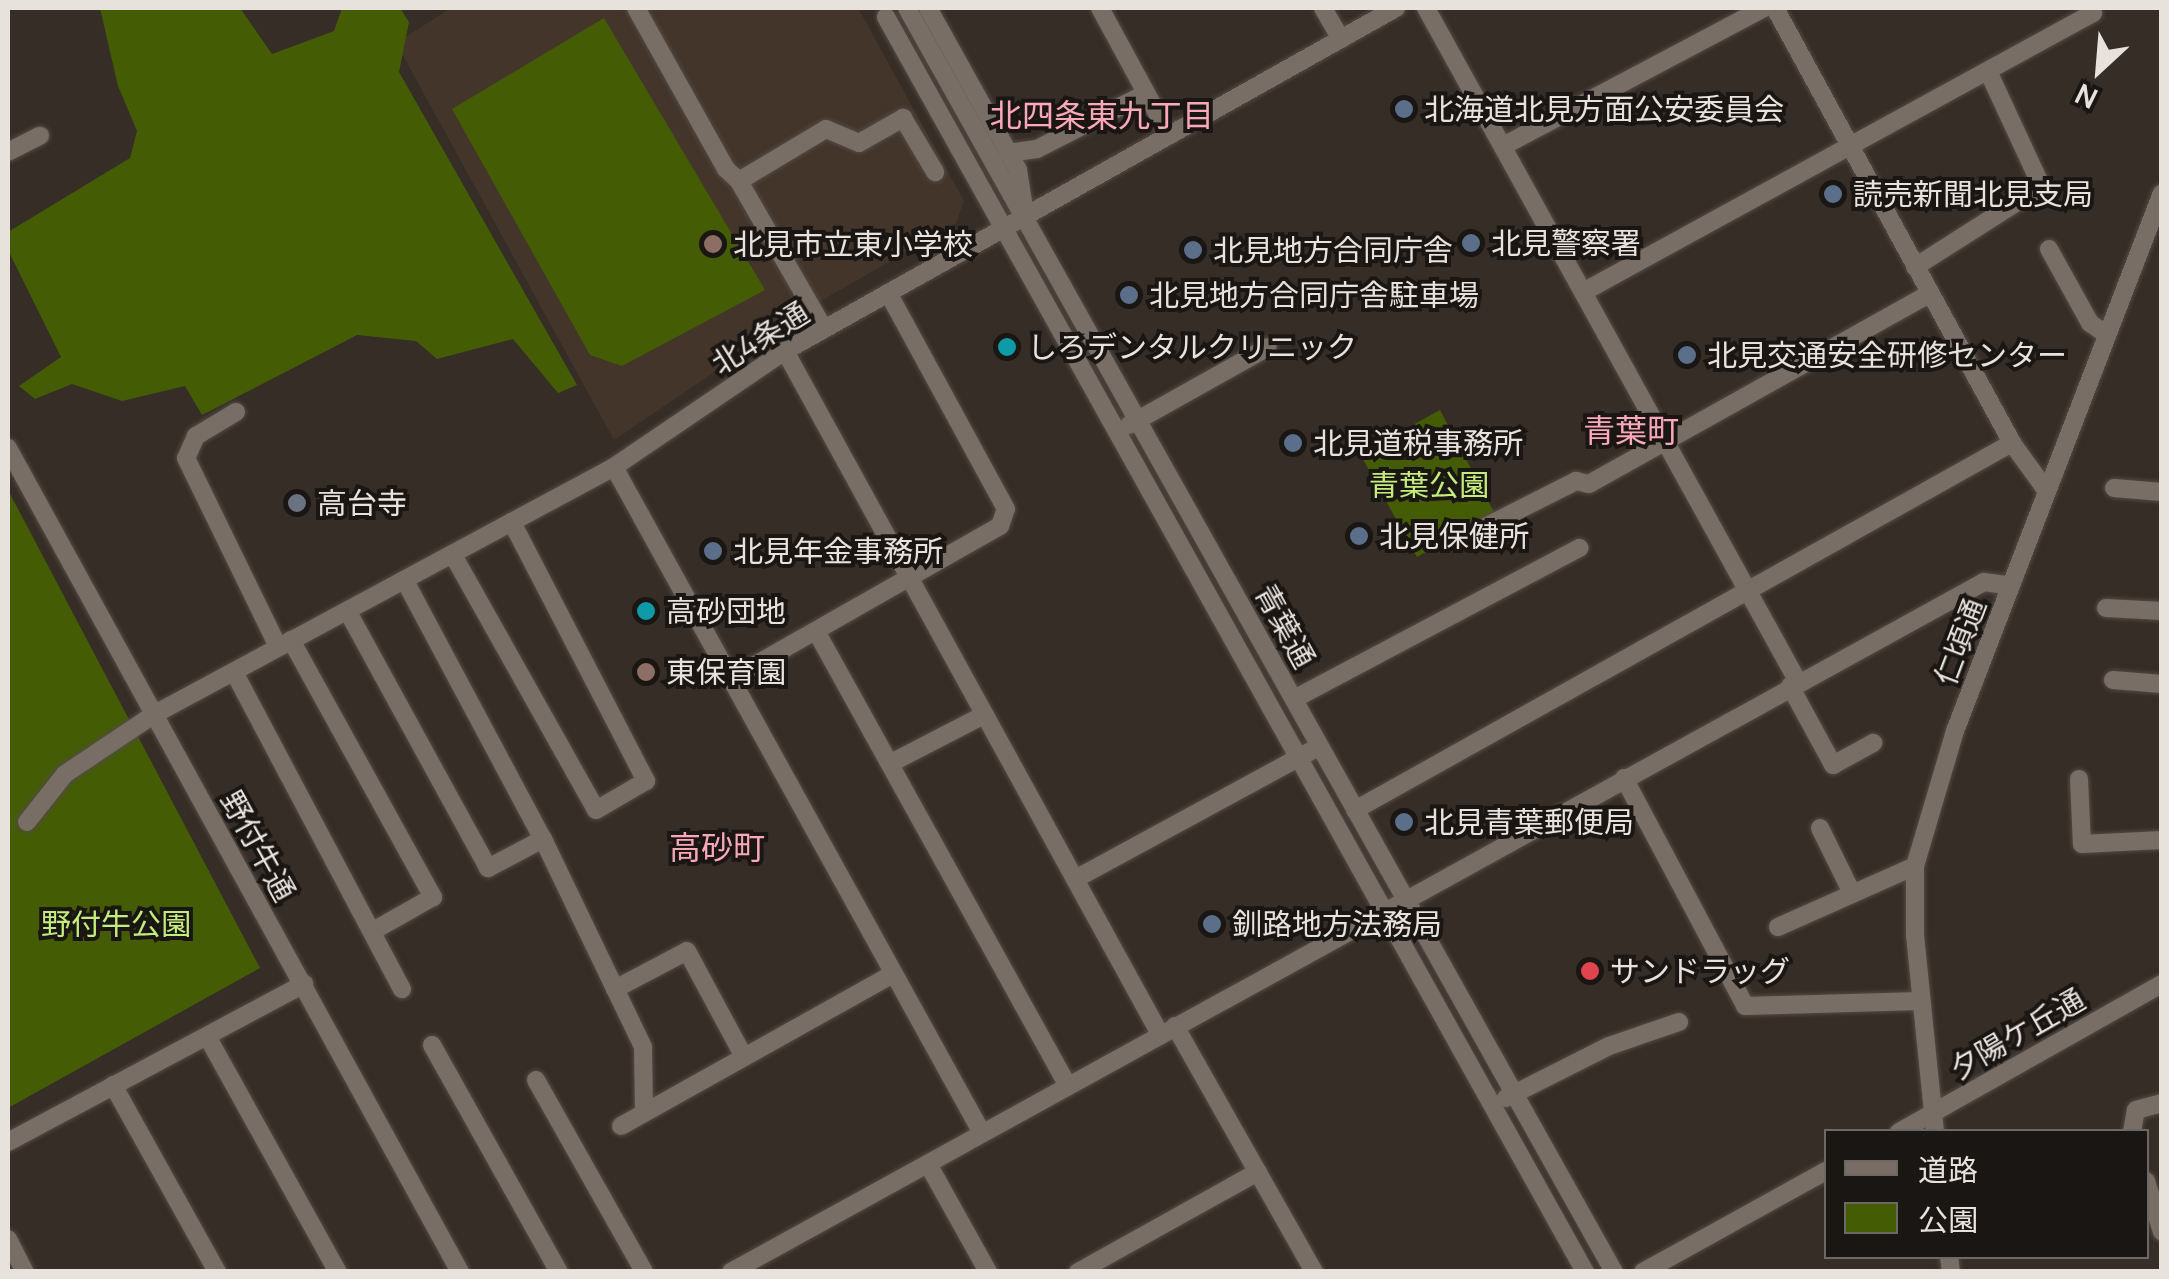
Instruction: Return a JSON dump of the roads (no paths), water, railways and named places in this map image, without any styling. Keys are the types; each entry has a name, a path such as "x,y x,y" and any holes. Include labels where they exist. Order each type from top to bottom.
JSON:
{"street":[{"path":"636,8 726,169 739,181 824,329"},
{"name":"青葉通","path":"907,8 1614,1272"},
{"path":"928,8 1008,153 1025,216"},
{"path":"1100,8 1169,135"},
{"path":"1323,8 1341,39"},
{"name":"北4条通","path":"27,822 65,774 153,716 614,466 785,350 1396,8"},
{"path":"1426,8 1505,145 1748,592 1833,766 1873,743"},
{"path":"1505,145 1764,8"},
{"path":"1775,8 2012,444 2046,490"},
{"path":"1585,291 2092,13 2090,8"},
{"name":"青葉通","path":"886,17 1584,1272"},
{"path":"1914,267 2032,193 2039,181 1988,71"},
{"path":"1008,153 1037,149 1145,94"},
{"path":"739,181 826,129 859,143 903,118 935,172"},
{"path":"8,152 40,136"},
{"name":"仁頃通","path":"1934,1122 1921,1000 1915,866 1954,731 2162,193"},
{"path":"2049,248 2090,322 2106,334"},
{"path":"734,678 1000,526 1006,509 888,293"},
{"path":"1479,530 1576,481 1589,484 1929,294"},
{"path":"1119,430 1268,348"},
{"path":"785,350 908,580 1077,878 1258,1172 1314,1272"},
{"path":"236,412 196,436 186,458 285,644 433,897 373,931"},
{"path":"1355,810 2012,444"},
{"name":"野付牛通","path":"8,448 460,1272"},
{"path":"614,466 982,1133"},
{"path":"2114,488 2162,492"},
{"path":"453,554 596,810 646,781 512,522"},
{"path":"1294,698 1579,548"},
{"path":"405,581 543,839 643,1048 644,1112"},
{"path":"730,1272 1984,582 2012,586"},
{"path":"2106,608 2162,610"},
{"path":"348,612 488,868 543,839"},
{"path":"816,631 1068,1086"},
{"path":"234,672 402,990"},
{"path":"2113,680 2162,684"},
{"path":"890,763 984,714"},
{"path":"1077,878 1320,746"},
{"path":"1624,778 1746,1006 1921,1000"},
{"path":"2078,779 2082,844 2162,840"},
{"path":"1820,828 1851,890"},
{"path":"1778,927 1851,890 1915,866"},
{"path":"615,989 687,951 742,1056"},
{"path":"620,1126 892,974"},
{"path":"8,1142 304,984"},
{"name":"夕陽ケ丘通","path":"1910,1129 1934,1122 2048,1047 2162,984"},
{"path":"1493,1104 1609,1046 1679,1022"},
{"path":"207,1036 338,1272"},
{"path":"432,1045 559,1272"},
{"path":"536,1080 644,1272"},
{"path":"114,1085 217,1272"},
{"path":"2133,1129 2136,1110 2162,1103"},
{"path":"928,1164 988,1272"},
{"path":"1078,1272 1258,1172"},
{"path":"1642,1272 1824,1172"},
{"path":"2149,1191 2162,1232"},
{"path":"8,1239 25,1272"}],"place":[{"name":"北海道北見方面公安委員会","path":"1404,109"},
{"name":"読売新聞北見支局","path":"1833,194"},
{"name":"北見警察署","path":"1471,243"},
{"name":"北見市立東小学校","path":"713,244"},
{"name":"北見地方合同庁舎","path":"1193,250"},
{"name":"北見地方合同庁舎駐車場","path":"1129,295"},
{"name":"しろデンタルクリニック","path":"1007,347"},
{"name":"北見交通安全研修センター","path":"1687,355"},
{"name":"北見道税事務所","path":"1293,443"},
{"name":"高台寺","path":"297,503"},
{"name":"北見保健所","path":"1359,536"},
{"name":"北見年金事務所","path":"713,551"},
{"name":"高砂団地","path":"646,611"},
{"name":"東保育園","path":"646,672"},
{"name":"北見青葉郵便局","path":"1404,822"},
{"name":"釧路地方法務局","path":"1212,924"},
{"name":"サンドラッグ","path":"1590,971"}],"district":[{"name":"北四条東九丁目","path":"1102,115"},
{"name":"青葉町","path":"1631,430"},
{"name":"高砂町","path":"717,847"}],"park label":[{"name":"青葉公園","path":"1429,485"},
{"name":"野付牛公園","path":"116,924"}]}
